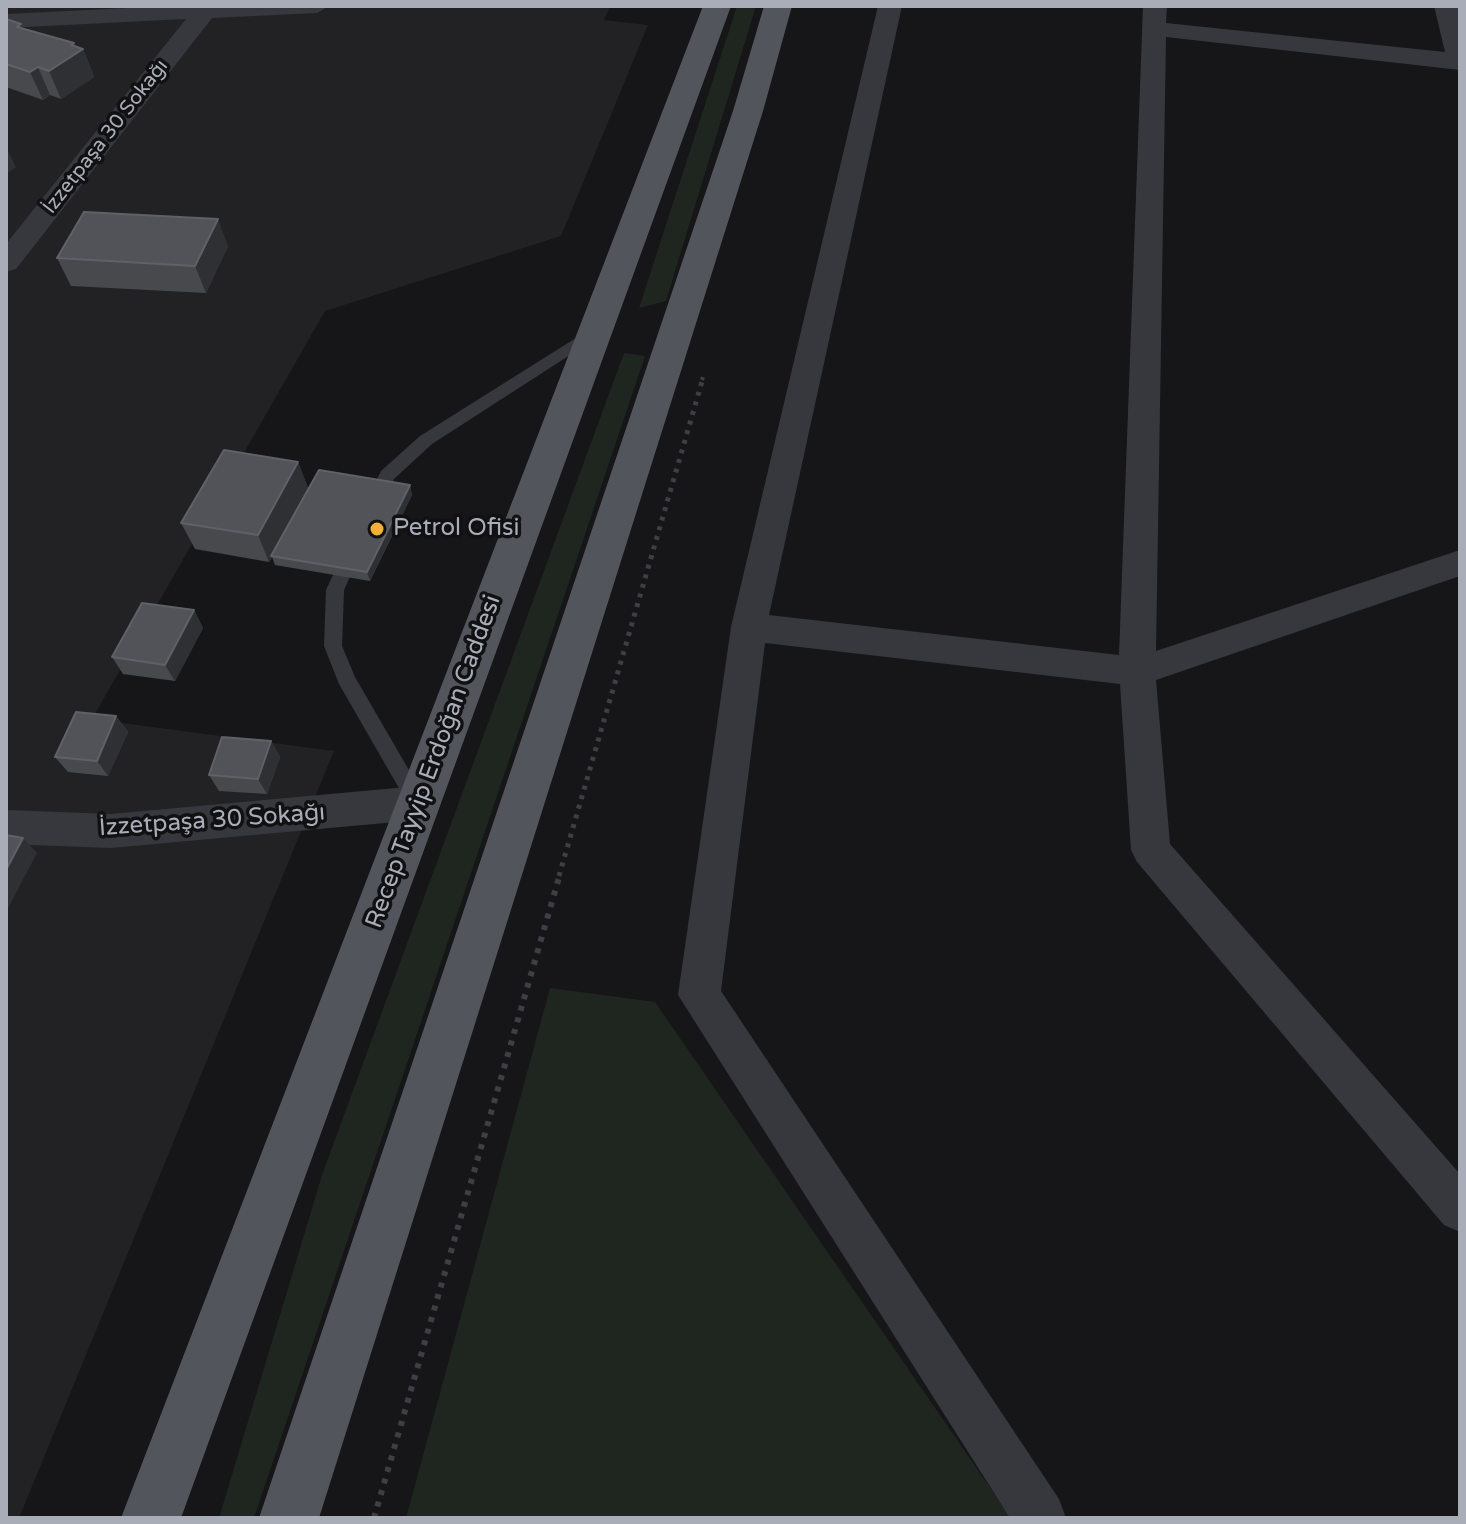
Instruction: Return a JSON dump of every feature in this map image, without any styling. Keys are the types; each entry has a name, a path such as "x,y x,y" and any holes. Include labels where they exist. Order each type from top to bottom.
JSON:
{"main road":[{"name":"Recep Tayyip Erdoğan Caddesi","path":"151,1518 717,6"},
{"path":"289,1518 748,111 778,6"}],"street":[{"path":"6,21 317,6"},
{"path":"890,6 749,627 699,995 1040,1518"},
{"path":"1446,6 1460,62 1154,12 1137,672 1151,850 1460,1209"},
{"name":"İzzetpaşa 30 Sokağı","path":"6,263 205,11"},
{"path":"749,627 1137,672 1460,563"},
{"name":"İzzetpaşa 30 Sokağı","path":"6,827 141,829 418,803"}],"lane":[{"path":"418,803 346,679 333,646 335,590 387,475 426,440 595,331"}],"path":[{"path":"374,1518 705,373"}],"shaded area":[{"path":"6,6 610,6 604,20 648,25 561,236 325,311 92,719 334,751 19,1518 6,1518"},
{"path":"737,6 756,6 666,301 639,308"},
{"path":"624,353 645,356 254,1518 219,1518 322,1175"},
{"path":"550,988 655,1002 1011,1518 406,1518"}],"building":[{"path":"6,19 21,24 17,27 74,43 71,45 83,49 49,71 38,67 30,72 6,64"},
{"path":"84,212 218,219 195,266 57,258"},
{"path":"224,450 298,462 258,535 181,523"},
{"path":"319,470 410,485 367,572 271,556"},
{"path":"142,603 194,610 165,665 112,657"},
{"path":"76,712 116,716 97,761 55,757"},
{"path":"222,737 271,741 258,779 209,775"},
{"path":"6,835 23,838 6,870"}],"place":[{"name":"Petrol Ofisi","path":"377,529"}]}
